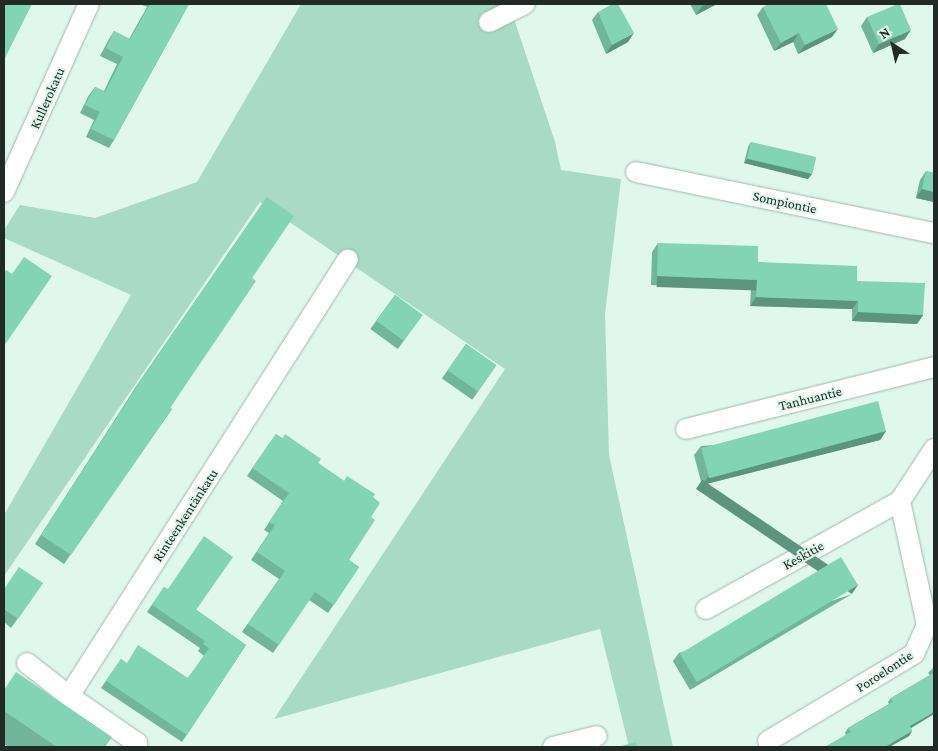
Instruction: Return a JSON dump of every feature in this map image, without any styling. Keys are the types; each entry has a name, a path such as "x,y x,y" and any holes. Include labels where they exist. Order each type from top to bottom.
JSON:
{"street":[{"name":"Kullerokatu","path":"4,192 89,4"},
{"path":"490,22 526,4"},
{"name":"Sompiontie","path":"636,172 934,233"},
{"name":"Rinteenkentänkatu","path":"69,696 348,259"},
{"name":"Tanhuantie","path":"686,429 934,367"},
{"path":"900,501 934,449"},
{"name":"Keskitie","path":"706,609 900,501"},
{"name":"Poroelontie","path":"768,741 914,654 927,624 900,501"},
{"path":"27,663 138,746"},
{"path":"554,747 597,736"}],"green space":[{"path":"301,4 512,4 510,7 555,142 561,170 621,179 605,314 609,455 673,747 629,747 600,629 274,719 505,369 260,202 4,576 4,515 131,295 4,238 4,230 20,205 95,218 197,182"}],"building":[{"path":"4,4 32,4 4,60"},
{"path":"150,4 189,4 114,140 91,129 100,112 85,105 95,87 105,92 123,57 106,48 114,31 130,39"},
{"path":"612,4 618,4 634,33 612,45 598,12"},
{"path":"769,4 826,4 838,29 805,45 799,33 781,43 763,7"},
{"path":"900,4 911,30 879,44 867,17"},
{"path":"751,142 816,157 812,174 747,159"},
{"path":"926,171 934,173 934,192 922,189"},
{"path":"267,197 294,216 252,278 256,281 170,408 172,409 71,555 41,535 143,377"},
{"path":"658,243 758,246 758,262 857,266 857,281 925,283 923,315 858,312 858,301 756,297 757,280 657,276"},
{"path":"24,257 52,276 4,346 4,274 6,270 12,274"},
{"path":"395,295 423,315 404,341 376,321"},
{"path":"466,344 496,365 478,391 448,370"},
{"path":"878,401 886,431 709,478 701,448"},
{"path":"276,434 282,439 285,434 321,459 318,463 344,481 347,476 375,494 373,497 380,503 371,517 375,520 349,560 359,567 334,605 315,592 279,645 248,624 285,571 257,552 275,525 269,522 289,493 252,468"},
{"path":"204,536 233,557 196,610 246,645 187,735 106,681 121,659 127,663 138,645 188,678 209,648 203,644 205,641 152,605 164,587 168,589"},
{"path":"841,557 858,585 697,682 680,654"},
{"path":"19,567 43,583 18,619 4,609 4,589"},
{"path":"16,672 112,737 105,747 57,747 4,711 4,690"},
{"path":"934,673 934,712 910,726 912,731 885,747 825,747 851,732 848,728 893,702 891,698"},
{"path":"636,742 637,747 617,747"}]}
